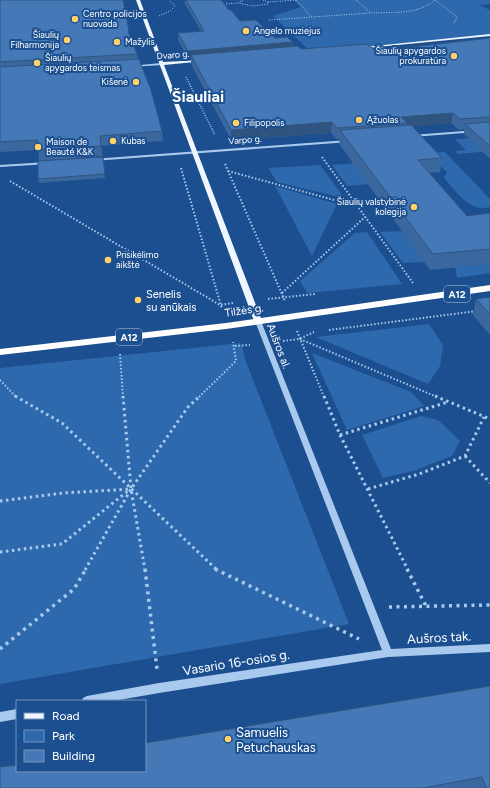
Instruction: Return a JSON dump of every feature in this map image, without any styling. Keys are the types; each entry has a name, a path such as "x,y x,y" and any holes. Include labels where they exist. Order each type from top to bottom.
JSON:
{"highway":[{"name":"Tilžės g.","path":"0,352 258,322 424,299 490,288"}],"main road":[{"name":"Aušros al.","path":"138,0 161,64 196,152 258,322"},
{"path":"351,48 490,35"},
{"name":"Dvaro g.","path":"161,64 206,61"}],"street":[{"name":"Dvaro g.","path":"130,66 161,64"},
{"path":"406,137 490,130"},
{"name":"Varpo g.","path":"86,160 351,141"},
{"path":"0,166 55,162"},
{"name":"Aušros al.","path":"258,322 388,653"},
{"name":"Aušros tak.","path":"388,653 490,648"},
{"name":"Vasario 16-osios g.","path":"93,700 159,688 388,653"},
{"path":"0,717 16,714"}],"path":[{"path":"155,18 174,8 174,3 169,0"},
{"path":"238,3 243,0"},
{"path":"263,0 268,2 296,0 312,17"},
{"path":"356,0 371,13"},
{"path":"269,20 417,10 432,4 435,0 457,17 454,23"},
{"path":"226,4 238,3 246,6 260,6 268,4 268,2"},
{"path":"319,153 424,299"},
{"path":"7,179 220,305 179,163 158,160 157,155"},
{"path":"227,170 357,206"},
{"path":"282,293 365,217"},
{"path":"329,330 482,310"},
{"path":"321,331 313,332 300,339 490,419"},
{"path":"119,338 131,489 147,578 159,688"},
{"path":"0,649 74,589 131,489 188,407 236,361 235,346"},
{"path":"0,380 15,396 62,423 214,568 361,640 371,608 490,605"},
{"path":"340,435 448,402"},
{"path":"368,489 419,474 465,456 484,417"},
{"path":"465,456 490,483"},
{"path":"0,501 63,493 131,489"},
{"path":"0,552 62,544 131,489"}],"green space":[{"path":"294,0 490,0 490,4 479,5 490,10 490,35 311,52 273,16 301,7"},
{"path":"476,138 490,151 458,154 455,151 466,150 455,139"},
{"path":"445,152 490,199 490,207 476,207 464,200 444,178 447,172 426,153"},
{"path":"356,163 369,184 347,186 332,165"},
{"path":"320,165 342,195 335,196 277,182 268,168"},
{"path":"275,186 337,204 312,256"},
{"path":"402,231 425,262 403,263 380,232"},
{"path":"367,232 402,284 307,293 300,281 355,233"},
{"path":"490,264 490,273 457,278 455,267"},
{"path":"429,324 443,345 440,366 428,384 316,337"},
{"path":"241,343 246,362 349,624 0,684 0,368"},
{"path":"312,353 411,392 424,406 347,430"},
{"path":"421,416 438,420 460,441 452,456 413,471 383,478 362,435"}],"building":[{"path":"0,0 123,0 128,31 137,54 0,62"},
{"path":"186,0 221,0 240,21 256,20 275,38 287,37 293,42 188,51 178,33 204,31"},
{"path":"490,38 490,117 460,119 453,113 401,117 407,123 337,128 332,122 231,130 191,55 298,46 301,49 367,44 376,51"},
{"path":"139,59 151,90 162,131 100,136 101,146 38,150 38,140 0,142 0,67"},
{"path":"490,122 490,146 465,124"},
{"path":"411,125 442,158 418,160 467,216 490,213 490,249 433,254 340,130"},
{"path":"103,157 105,174 38,179 38,161"},
{"path":"490,297 490,314 476,299"},
{"path":"490,686 490,788 486,788 482,777 423,788 0,788 0,767 16,765 16,772 146,772 146,743"}],"place":[{"name":"Centro policijos nuovada","path":"75,19"},
{"name":"Angelo muziejus","path":"246,31"},
{"name":"Šiaulių Filharmonija","path":"67,40"},
{"name":"Mažylis","path":"117,42"},
{"name":"Šiaulių apygardos prokuratūra","path":"454,56"},
{"name":"Šiaulių apygardos teismas","path":"37,63"},
{"name":"Kišenė","path":"136,82"},
{"name":"Ąžuolas","path":"359,120"},
{"name":"Filipopolis","path":"236,123"},
{"name":"Kubas","path":"113,141"},
{"name":"Maison de Beauté K&K","path":"38,147"},
{"name":"Šiaulių valstybinė kolegija","path":"414,207"},
{"name":"Prisikėlimo aikštė","path":"108,260"},
{"name":"Senelis su anūkais","path":"138,300"},
{"name":"Samuelis Petuchauskas","path":"228,739"}],"district":[{"name":"Šiauliai","path":"198,96"}]}
